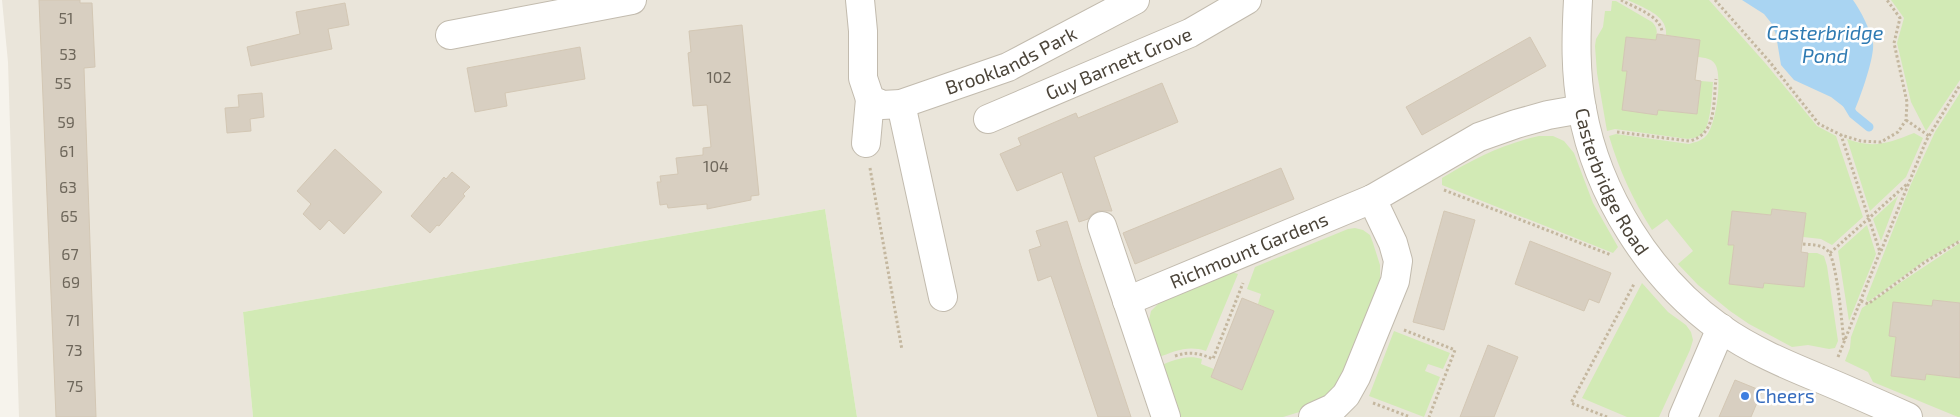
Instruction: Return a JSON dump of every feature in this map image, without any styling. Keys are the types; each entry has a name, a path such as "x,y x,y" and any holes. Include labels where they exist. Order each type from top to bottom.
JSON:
{"street":[{"path":"450,35 632,0"},
{"path":"860,0 863,31 862,78 884,103 943,297"},
{"name":"Brooklands Park","path":"884,103 1008,67 1136,0"},
{"name":"Guy Barnett Grove","path":"988,119 1190,33 1247,0"},
{"name":"Casterbridge Road","path":"1578,0 1577,62 1582,109 1589,140 1604,180 1620,212 1644,250 1673,286 1697,309 1721,328 1758,350 1908,417"},
{"path":"866,143 884,103"},
{"name":"Richmount Gardens","path":"1127,301 1372,199 1479,136 1548,115 1582,109"},
{"path":"1313,417 1333,408 1346,395 1356,377 1395,281 1398,261 1393,243 1372,199"},
{"path":"1102,226 1166,417"},
{"path":"1683,417 1721,328"}],"path":[{"path":"1621,0 1655,19 1661,24 1662,31"},
{"path":"1715,0 1769,61 1819,124 1841,135 1862,142 1881,142 1898,132 1906,120 1908,102 1894,43 1900,18 1887,0"},
{"path":"1610,133 1616,132 1689,141 1698,139 1705,134 1710,126 1716,79"},
{"path":"1827,382 1907,184 1929,136 1960,86"},
{"path":"1906,120 1929,136"},
{"path":"1841,135 1880,252"},
{"path":"866,143 902,350"},
{"path":"1426,168 1438,188 1619,258 1644,250"},
{"path":"1830,253 1907,184"},
{"path":"1860,302 1868,304 1925,262 1960,241"},
{"path":"1803,244 1821,246 1830,253 1834,265 1844,343"},
{"path":"1607,417 1571,403 1644,250"},
{"path":"1149,365 1184,352 1195,352 1213,359 1248,273 1241,254"},
{"path":"1402,329 1455,350 1429,417"},
{"path":"1364,399 1410,417"}],"shaded area":[{"path":"2,0 1960,0 1960,417 857,417 825,209 243,312 253,417 19,417 8,62"}],"green space":[{"path":"1628,0 1709,0 1766,64 1817,126 1836,136 1863,217 1832,245 1821,239 1803,237 1806,213 1772,209 1771,215 1732,211 1728,245 1734,245 1729,284 1763,288 1764,283 1804,287 1808,253 1817,253 1824,256 1838,341 1835,348 1829,349 1808,345 1792,347 1749,324 1698,285 1678,264 1693,251 1667,219 1652,230 1645,219 1622,173 1609,136 1616,134 1689,144 1700,140 1710,131 1713,122 1717,101 1718,79 1715,64 1708,59 1698,57 1700,40 1666,35 1666,28 1659,17"},
{"path":"1891,0 1960,0 1960,80 1926,131 1911,102 1897,43 1904,18"},
{"path":"1612,1 1616,1 1652,22 1657,30 1656,40 1626,37 1622,70 1627,71 1623,110 1657,115 1658,110 1697,114 1701,81 1713,82 1711,109 1706,129 1703,133 1688,139 1615,129 1607,131 1597,73 1595,46 1596,39 1603,27 1605,11 1611,11"},
{"path":"1960,93 1960,240 1924,261 1868,302 1866,299 1911,184 1935,132"},
{"path":"1914,133 1923,138 1906,177 1870,211 1847,139 1865,144 1881,144"},
{"path":"1539,136 1553,136 1564,141 1574,153 1593,203 1618,247 1613,253 1442,185 1442,178 1477,158 1513,143"},
{"path":"1898,196 1881,241 1873,219"},
{"path":"825,209 857,417 253,417 243,312"},
{"path":"1867,225 1876,254 1849,321 1838,251"},
{"path":"1348,229 1363,230 1370,235 1380,265 1380,288 1350,369 1330,396 1306,410 1283,417 1179,417 1159,366 1186,357 1202,359 1201,364 1214,369 1211,377 1242,390 1274,311 1258,304 1261,294 1247,289 1255,267"},
{"path":"1960,243 1960,303 1933,300 1932,306 1890,336 1896,337 1891,376 1925,380 1926,374 1960,378 1960,417 1958,417 1873,382 1868,372 1845,361 1850,348 1851,337 1862,308"},
{"path":"1229,271 1238,274 1206,351 1187,349 1157,358 1149,329 1151,311 1162,300"},
{"path":"1642,283 1668,312 1686,325 1691,332 1693,340 1659,417 1627,417 1582,398"},
{"path":"1394,331 1450,353 1443,369 1428,364 1425,371 1440,377 1424,417 1369,396"}],"water":[{"name":"Casterbridge Pond","path":"1742,0 1853,0 1870,32 1873,50 1869,68 1853,114 1831,97 1794,80 1781,65 1776,35 1772,24 1764,14"}],"building":[{"path":"39,0 80,0 80,3 92,3 95,67 84,68 96,417 56,417"},
{"path":"345,3 349,25 328,29 332,49 251,66 247,47 300,34 296,12"},
{"path":"742,25 759,195 751,196 751,200 707,209 707,204 668,208 667,204 660,205 657,182 661,182 660,176 678,174 676,158 703,155 703,148 711,147 707,105 693,106 688,53 691,52 689,31"},
{"path":"1657,34 1700,40 1695,80 1701,81 1697,114 1658,110 1657,115 1622,110 1627,71 1622,71 1626,37 1656,40"},
{"path":"1530,37 1546,66 1422,135 1406,107"},
{"path":"580,47 585,79 505,93 507,106 475,112 467,68"},
{"path":"1162,83 1178,122 1094,157 1112,211 1098,211 1088,219 1079,222 1062,172 1017,191 1000,154 1021,145 1018,138 1076,113 1078,118"},
{"path":"262,93 264,117 250,119 251,131 227,133 225,108 239,107 238,95"},
{"path":"335,149 382,192 344,234 329,220 320,230 303,214 311,204 297,191"},
{"path":"1281,168 1294,199 1135,264 1123,233"},
{"path":"452,172 470,187 463,194 465,196 439,226 437,225 430,233 411,216 444,177 446,179"},
{"path":"1772,209 1806,213 1801,252 1808,253 1804,287 1764,283 1763,288 1729,284 1734,245 1728,245 1732,211 1771,215"},
{"path":"1444,211 1475,220 1444,330 1413,322"},
{"path":"1067,221 1131,417 1098,417 1051,276 1038,281 1029,250 1041,246 1036,231"},
{"path":"1530,241 1611,273 1599,303 1589,299 1584,311 1515,284"},
{"path":"1242,298 1274,311 1242,390 1211,377"},
{"path":"1933,300 1960,303 1960,378 1926,374 1925,380 1891,376 1896,337 1889,336 1893,302 1932,306"},
{"path":"1488,345 1518,357 1494,417 1460,417"},
{"path":"1735,380 1762,391 1751,417 1719,417"}],"waterway":[{"path":"1847,104 1853,114 1869,127"}],"place":[{"name":"Cheers","path":"1745,396"}]}
